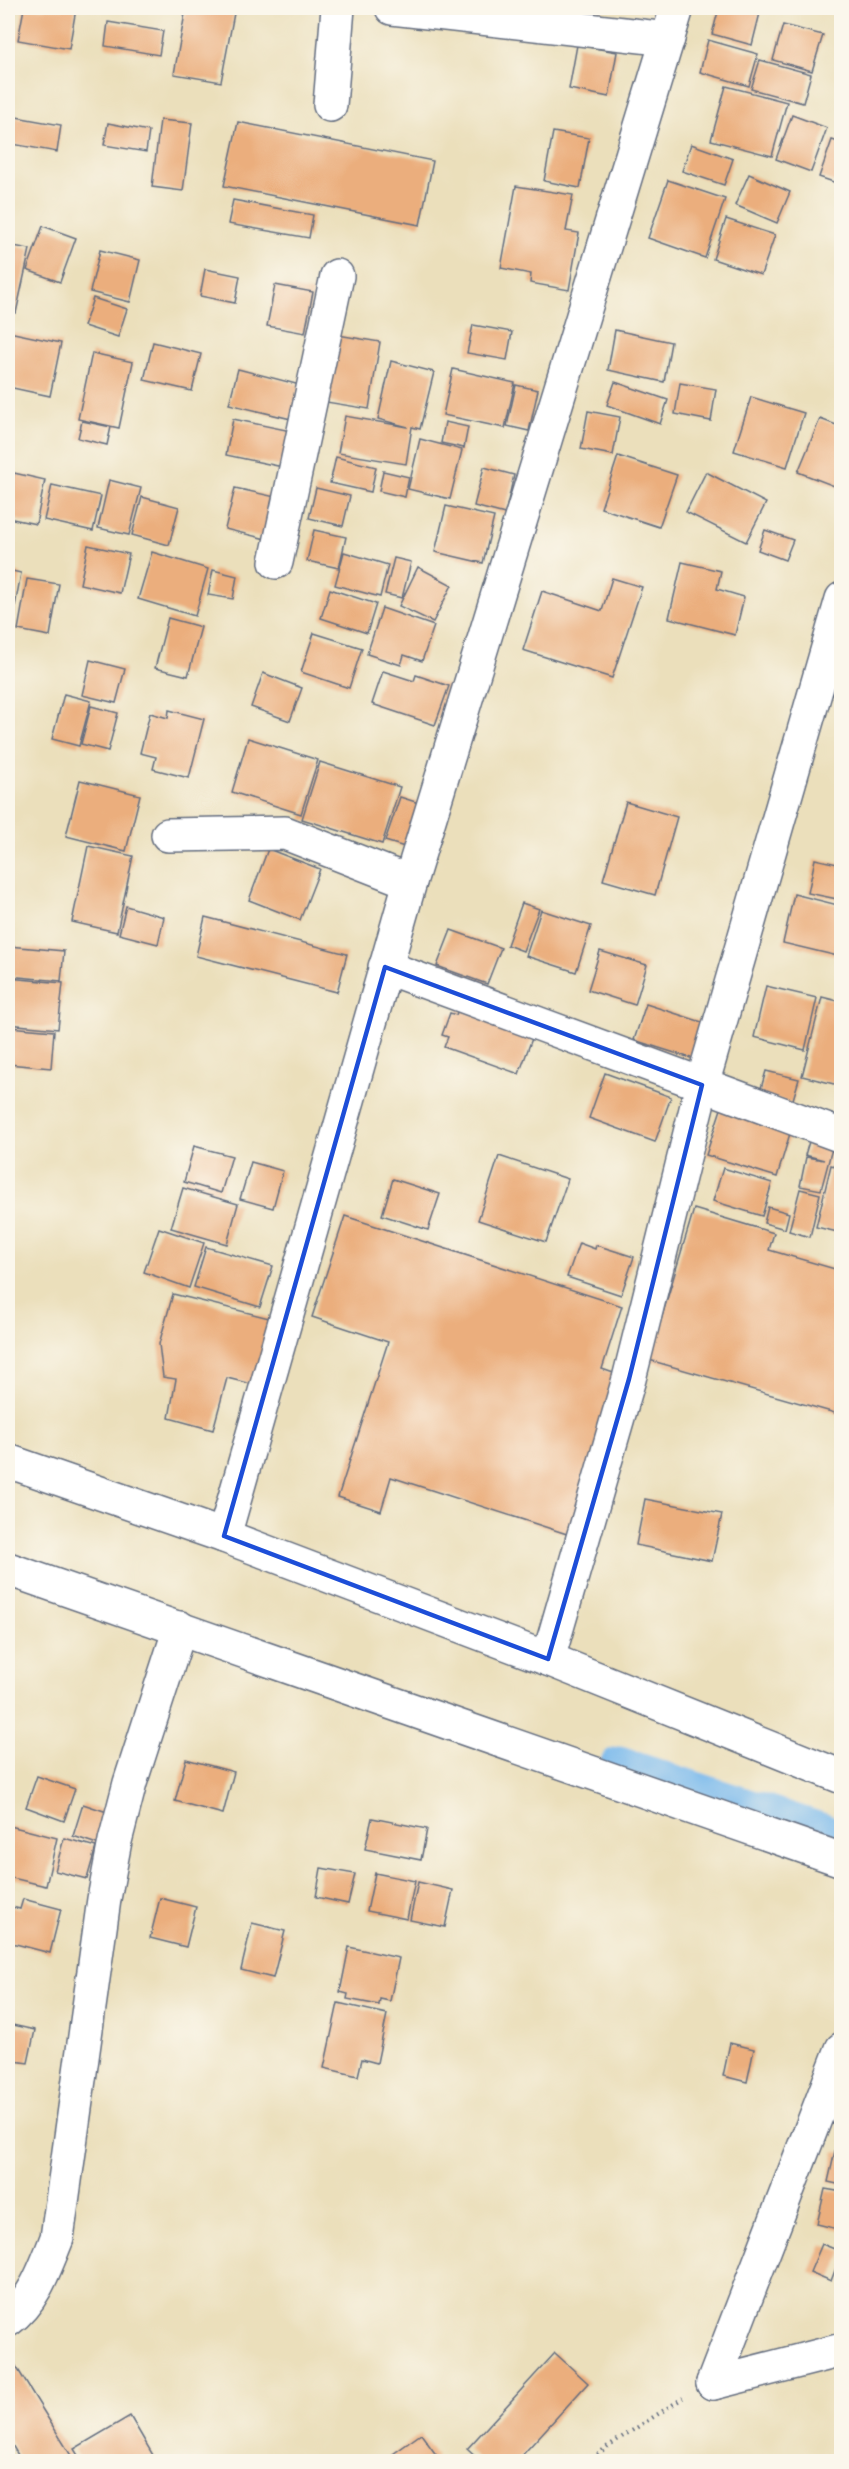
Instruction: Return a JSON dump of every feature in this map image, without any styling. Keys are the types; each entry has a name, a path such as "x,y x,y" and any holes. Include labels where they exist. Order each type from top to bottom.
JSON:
{"street":[{"path":"330,105 338,8"},
{"path":"392,8 668,39"},
{"path":"224,1536 410,882 677,8"},
{"path":"276,562 337,276"},
{"path":"548,1659 629,1379 702,1085 842,599"},
{"path":"168,835 285,833 410,882"},
{"path":"385,967 842,1136"},
{"path":"8,1461 224,1536 548,1659 842,1777"},
{"path":"8,1569 842,1860"},
{"path":"8,2319 18,2313 38,2284 57,2238 104,1899 115,1841 130,1783 180,1628"},
{"path":"713,2383 842,2049"},
{"path":"713,2383 842,2350"}],"path":[{"path":"588,2462 636,2428 713,2383"}],"highlighted area":[{"path":"385,967 702,1085 629,1379 548,1659 224,1536"}],"building":[{"path":"24,8 76,9 69,49 18,40"},
{"path":"186,8 235,8 221,82 174,74"},
{"path":"719,8 741,8 760,13 752,45 712,34"},
{"path":"108,22 163,31 159,55 105,46"},
{"path":"783,25 823,35 812,71 773,60"},
{"path":"708,40 758,54 749,86 700,72"},
{"path":"577,45 617,52 609,97 569,89"},
{"path":"760,60 811,74 803,103 751,89"},
{"path":"726,86 787,102 772,156 711,140"},
{"path":"792,115 827,128 811,172 776,159"},
{"path":"16,117 61,125 57,152 12,144"},
{"path":"160,120 192,123 183,191 152,187"},
{"path":"238,122 433,161 420,225 224,186"},
{"path":"108,123 149,131 146,152 104,145"},
{"path":"553,132 589,138 580,188 544,181"},
{"path":"832,140 842,143 842,185 819,177"},
{"path":"691,144 733,159 724,185 682,171"},
{"path":"749,174 790,192 777,223 735,205"},
{"path":"668,180 725,199 705,258 648,238"},
{"path":"516,186 573,195 566,231 579,233 569,290 530,283 531,274 501,268"},
{"path":"233,200 313,215 309,238 228,224"},
{"path":"726,219 775,235 761,275 713,259"},
{"path":"43,226 76,238 60,282 27,270"},
{"path":"8,245 30,249 16,313 8,311"},
{"path":"100,250 140,260 130,302 90,292"},
{"path":"205,269 240,276 235,303 200,296"},
{"path":"275,285 313,292 305,333 267,326"},
{"path":"93,298 127,309 118,337 84,326"},
{"path":"473,325 512,332 507,360 467,353"},
{"path":"615,330 671,342 664,382 608,370"},
{"path":"9,332 61,343 50,396 8,387"},
{"path":"338,335 380,342 369,409 326,402"},
{"path":"153,342 201,354 192,391 144,380"},
{"path":"92,353 133,362 119,428 78,419"},
{"path":"391,361 434,372 420,429 412,427 406,464 338,453 345,416 408,427 378,419"},
{"path":"238,369 300,385 291,419 229,404"},
{"path":"453,369 515,383 505,428 443,415"},
{"path":"615,382 668,400 660,424 607,405"},
{"path":"680,383 716,389 711,421 675,414"},
{"path":"516,385 538,390 529,431 507,426"},
{"path":"751,397 804,413 787,467 734,451"},
{"path":"588,411 620,417 613,455 581,449"},
{"path":"233,419 291,431 283,467 226,455"},
{"path":"820,419 842,427 842,489 798,472"},
{"path":"82,421 111,427 107,445 78,438"},
{"path":"445,422 468,427 464,448 441,443"},
{"path":"420,439 462,450 450,499 408,489"},
{"path":"618,456 677,475 659,527 601,508"},
{"path":"336,457 376,467 371,492 330,483"},
{"path":"484,467 514,475 505,514 474,506"},
{"path":"383,471 409,477 405,497 379,491"},
{"path":"706,472 766,503 746,542 686,512"},
{"path":"14,473 45,480 36,524 8,518"},
{"path":"109,480 141,488 129,535 98,528"},
{"path":"52,485 101,496 93,531 44,520"},
{"path":"235,488 280,498 270,540 225,529"},
{"path":"316,488 350,496 343,526 309,518"},
{"path":"142,497 179,507 169,545 132,535"},
{"path":"446,506 494,517 483,563 435,552"},
{"path":"314,530 346,537 339,568 307,561"},
{"path":"765,530 793,540 785,560 758,550"},
{"path":"88,545 129,554 120,593 80,584"},
{"path":"152,552 208,569 195,616 138,599"},
{"path":"344,552 388,565 380,597 335,585"},
{"path":"394,558 411,562 402,598 385,594"},
{"path":"682,562 721,571 717,589 744,597 735,635 669,618"},
{"path":"418,567 452,585 433,622 399,606"},
{"path":"8,570 21,573 12,623 8,623"},
{"path":"213,570 237,576 233,599 208,595"},
{"path":"612,578 642,587 612,678 523,650 542,591 602,611"},
{"path":"27,579 59,584 50,636 18,630"},
{"path":"330,589 376,604 367,633 321,618"},
{"path":"382,608 434,626 422,661 404,655 401,665 367,654"},
{"path":"168,618 201,627 188,676 155,668"},
{"path":"314,633 362,648 349,688 301,672"},
{"path":"90,660 125,669 116,703 82,695"},
{"path":"383,671 414,681 416,675 449,686 435,725 372,704"},
{"path":"263,673 302,688 290,721 251,707"},
{"path":"64,694 91,701 79,746 52,739"},
{"path":"91,706 118,713 108,751 81,744"},
{"path":"169,710 204,719 189,778 153,769 156,757 140,753 150,713 168,718"},
{"path":"248,738 318,760 301,814 232,792"},
{"path":"320,762 400,787 382,844 302,819"},
{"path":"80,780 140,795 126,851 66,836"},
{"path":"400,797 422,804 408,848 385,841"},
{"path":"626,802 677,817 655,895 603,880"},
{"path":"88,846 133,856 117,932 72,922"},
{"path":"268,849 320,869 300,920 249,900"},
{"path":"815,859 842,865 842,900 808,893"},
{"path":"794,894 842,906 842,957 783,943"},
{"path":"522,903 539,909 523,951 507,945"},
{"path":"126,906 164,917 158,944 119,934"},
{"path":"541,910 591,926 576,972 526,956"},
{"path":"205,917 347,954 337,992 196,956"},
{"path":"451,930 501,948 487,984 437,966"},
{"path":"8,946 64,951 61,981 8,976"},
{"path":"600,951 647,965 635,1005 588,990"},
{"path":"8,978 63,983 58,1029 8,1024"},
{"path":"766,986 817,998 805,1050 754,1037"},
{"path":"822,997 842,1002 842,1086 802,1076"},
{"path":"646,1004 705,1023 694,1059 634,1040"},
{"path":"459,1006 534,1033 519,1074 444,1047 448,1037 442,1035 450,1013 456,1015"},
{"path":"9,1027 54,1031 51,1068 8,1064"},
{"path":"766,1071 799,1079 792,1103 759,1095"},
{"path":"605,1073 671,1097 655,1142 589,1118"},
{"path":"721,1109 791,1130 777,1177 706,1155"},
{"path":"811,1135 834,1141 821,1190 800,1186 806,1157 824,1160 805,1155"},
{"path":"194,1146 232,1156 221,1193 184,1182"},
{"path":"499,1156 568,1179 546,1242 478,1220"},
{"path":"251,1162 283,1171 273,1208 240,1199"},
{"path":"831,1165 842,1168 842,1233 816,1227"},
{"path":"723,1168 772,1183 762,1216 713,1201"},
{"path":"393,1179 440,1194 428,1230 382,1215"},
{"path":"183,1188 238,1204 227,1244 171,1228"},
{"path":"800,1189 820,1194 810,1237 789,1231"},
{"path":"768,1207 789,1213 785,1229 764,1223"},
{"path":"694,1209 774,1233 769,1250 842,1271 842,1415 649,1360"},
{"path":"345,1216 622,1306 602,1369 622,1376 570,1535 391,1477 381,1511 338,1497 388,1342 312,1317"},
{"path":"159,1228 204,1243 189,1288 144,1272"},
{"path":"579,1243 595,1249 596,1245 634,1257 621,1295 567,1277"},
{"path":"206,1247 273,1266 260,1307 194,1287"},
{"path":"173,1294 281,1321 263,1387 227,1378 213,1430 169,1418 176,1379 163,1377 159,1344"},
{"path":"645,1499 722,1514 712,1561 636,1545"},
{"path":"186,1759 234,1772 223,1814 175,1801"},
{"path":"37,1776 75,1789 64,1821 26,1807"},
{"path":"83,1804 113,1814 103,1846 73,1836"},
{"path":"372,1818 427,1829 421,1860 365,1849"},
{"path":"10,1826 57,1838 46,1886 8,1877"},
{"path":"64,1838 96,1847 87,1879 55,1871"},
{"path":"321,1868 355,1874 348,1904 316,1897"},
{"path":"375,1873 415,1881 407,1919 367,1911"},
{"path":"418,1882 453,1890 445,1927 410,1920"},
{"path":"160,1898 196,1907 186,1947 150,1938"},
{"path":"23,1899 61,1909 50,1953 8,1942 8,1906 20,1909"},
{"path":"252,1923 285,1931 273,1978 241,1970"},
{"path":"349,1947 399,1958 390,2001 380,1999 379,2005 347,1999 348,1994 340,1992"},
{"path":"338,2003 387,2014 377,2063 362,2059 358,2076 324,2068"},
{"path":"8,2024 35,2030 28,2063 8,2060"},
{"path":"730,2043 754,2049 747,2082 723,2076"},
{"path":"835,2151 842,2153 842,2185 828,2182"},
{"path":"825,2189 842,2192 842,2230 817,2224"},
{"path":"822,2244 842,2252 831,2281 810,2272"},
{"path":"555,2353 588,2383 516,2462 481,2462 467,2449"},
{"path":"9,2355 75,2462 22,2462 8,2438"},
{"path":"130,2416 157,2462 82,2462 74,2449"},
{"path":"421,2434 437,2456 430,2462 388,2462 386,2459"}],"waterway":[{"path":"619,1766 842,1839"}]}
